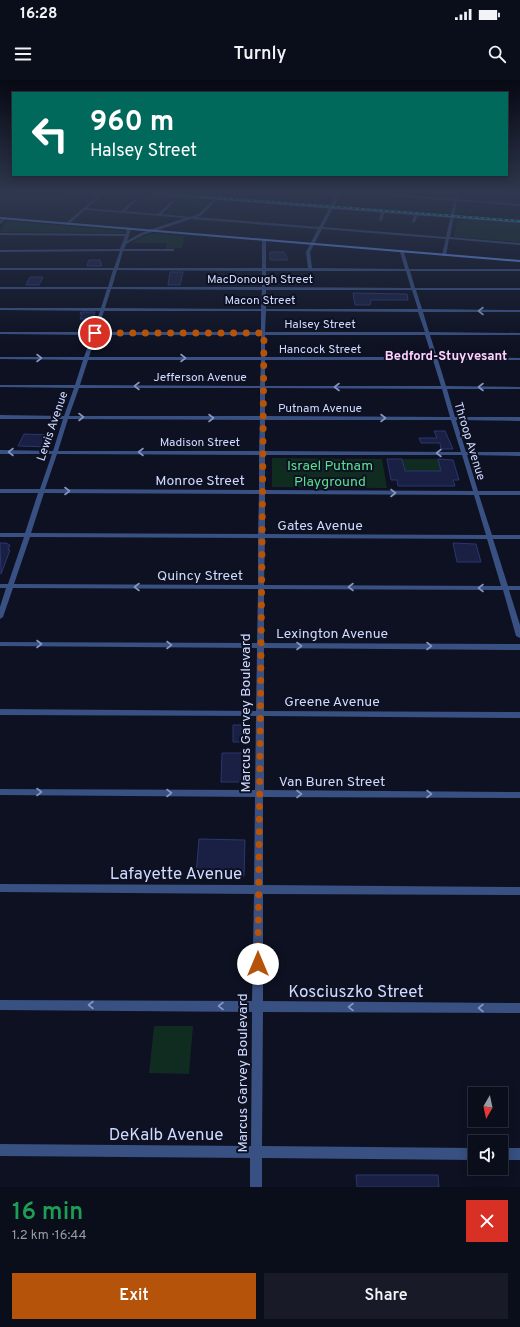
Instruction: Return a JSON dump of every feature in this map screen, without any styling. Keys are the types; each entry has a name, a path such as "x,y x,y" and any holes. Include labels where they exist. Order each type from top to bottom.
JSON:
{"main road":[{"path":"319,245 520,261"}],"street":[{"name":"Lewis Avenue","path":"0,616 125,245"},
{"name":"Marcus Garvey Boulevard","path":"256,1187 264,245"},
{"path":"310,269 308,252 312,245"},
{"path":"444,255 446,245"},
{"path":"0,251 173,250"},
{"name":"Throop Avenue","path":"402,252 520,636"},
{"path":"0,269 520,270"},
{"name":"MacDonough Street","path":"0,288 520,290"},
{"name":"Macon Street","path":"0,309 520,311"},
{"name":"Halsey Street","path":"0,332 520,334"},
{"name":"Hancock Street","path":"0,358 520,359"},
{"name":"Jefferson Avenue","path":"0,386 520,388"},
{"name":"Putnam Avenue","path":"0,417 520,419"},
{"name":"Madison Street","path":"0,452 520,454"},
{"name":"Monroe Street","path":"0,491 520,493"},
{"name":"Gates Avenue","path":"0,535 520,537"},
{"name":"Quincy Street","path":"0,586 520,588"},
{"name":"Lexington Avenue","path":"0,644 520,647"},
{"name":"Greene Avenue","path":"0,712 520,715"},
{"name":"Van Buren Street","path":"0,792 520,795"},
{"name":"Lafayette Avenue","path":"0,888 520,891"},
{"name":"Kosciuszko Street","path":"0,1004 520,1008"},
{"name":"DeKalb Avenue","path":"0,1150 468,1154"},
{"path":"508,1154 520,1154"}],"green space":[{"path":"166,245 183,245 182,248 166,249"},
{"name":"Israel Putnam Playground","path":"272,458 382,459 387,488 272,487"},
{"path":"402,459 438,459 441,471 405,471"},
{"path":"154,1026 193,1026 189,1074 149,1073"}],"building":[{"path":"270,252 284,252 288,260 270,260"},
{"path":"89,260 100,260 102,266 87,266"},
{"path":"170,272 183,272 180,285 168,285"},
{"path":"30,277 43,277 39,285 26,285"},
{"path":"353,293 407,294 408,300 371,300 370,305 355,305"},
{"path":"81,312 95,312 92,321 80,319 82,314 80,314"},
{"path":"434,431 445,431 453,449 441,449 440,443 421,443 419,438 437,438"},
{"path":"24,434 53,435 48,447 18,446"},
{"path":"387,459 402,459 405,471 441,471 438,459 453,460 459,480 453,480 455,486 398,486 397,480 391,480"},
{"path":"0,543 10,545 8,550 10,550 1,574"},
{"path":"453,543 476,544 481,562 457,562"},
{"path":"233,725 242,725 242,742 233,742"},
{"path":"222,753 246,753 245,782 221,782"},
{"path":"199,839 245,840 244,876 196,875"},
{"path":"356,1175 438,1175 439,1187 357,1187"}],"district":[{"name":"Bedford-Stuyvesant","path":"446,355"}],"route":[{"path":"95,333 264,333 258,964"}]}
